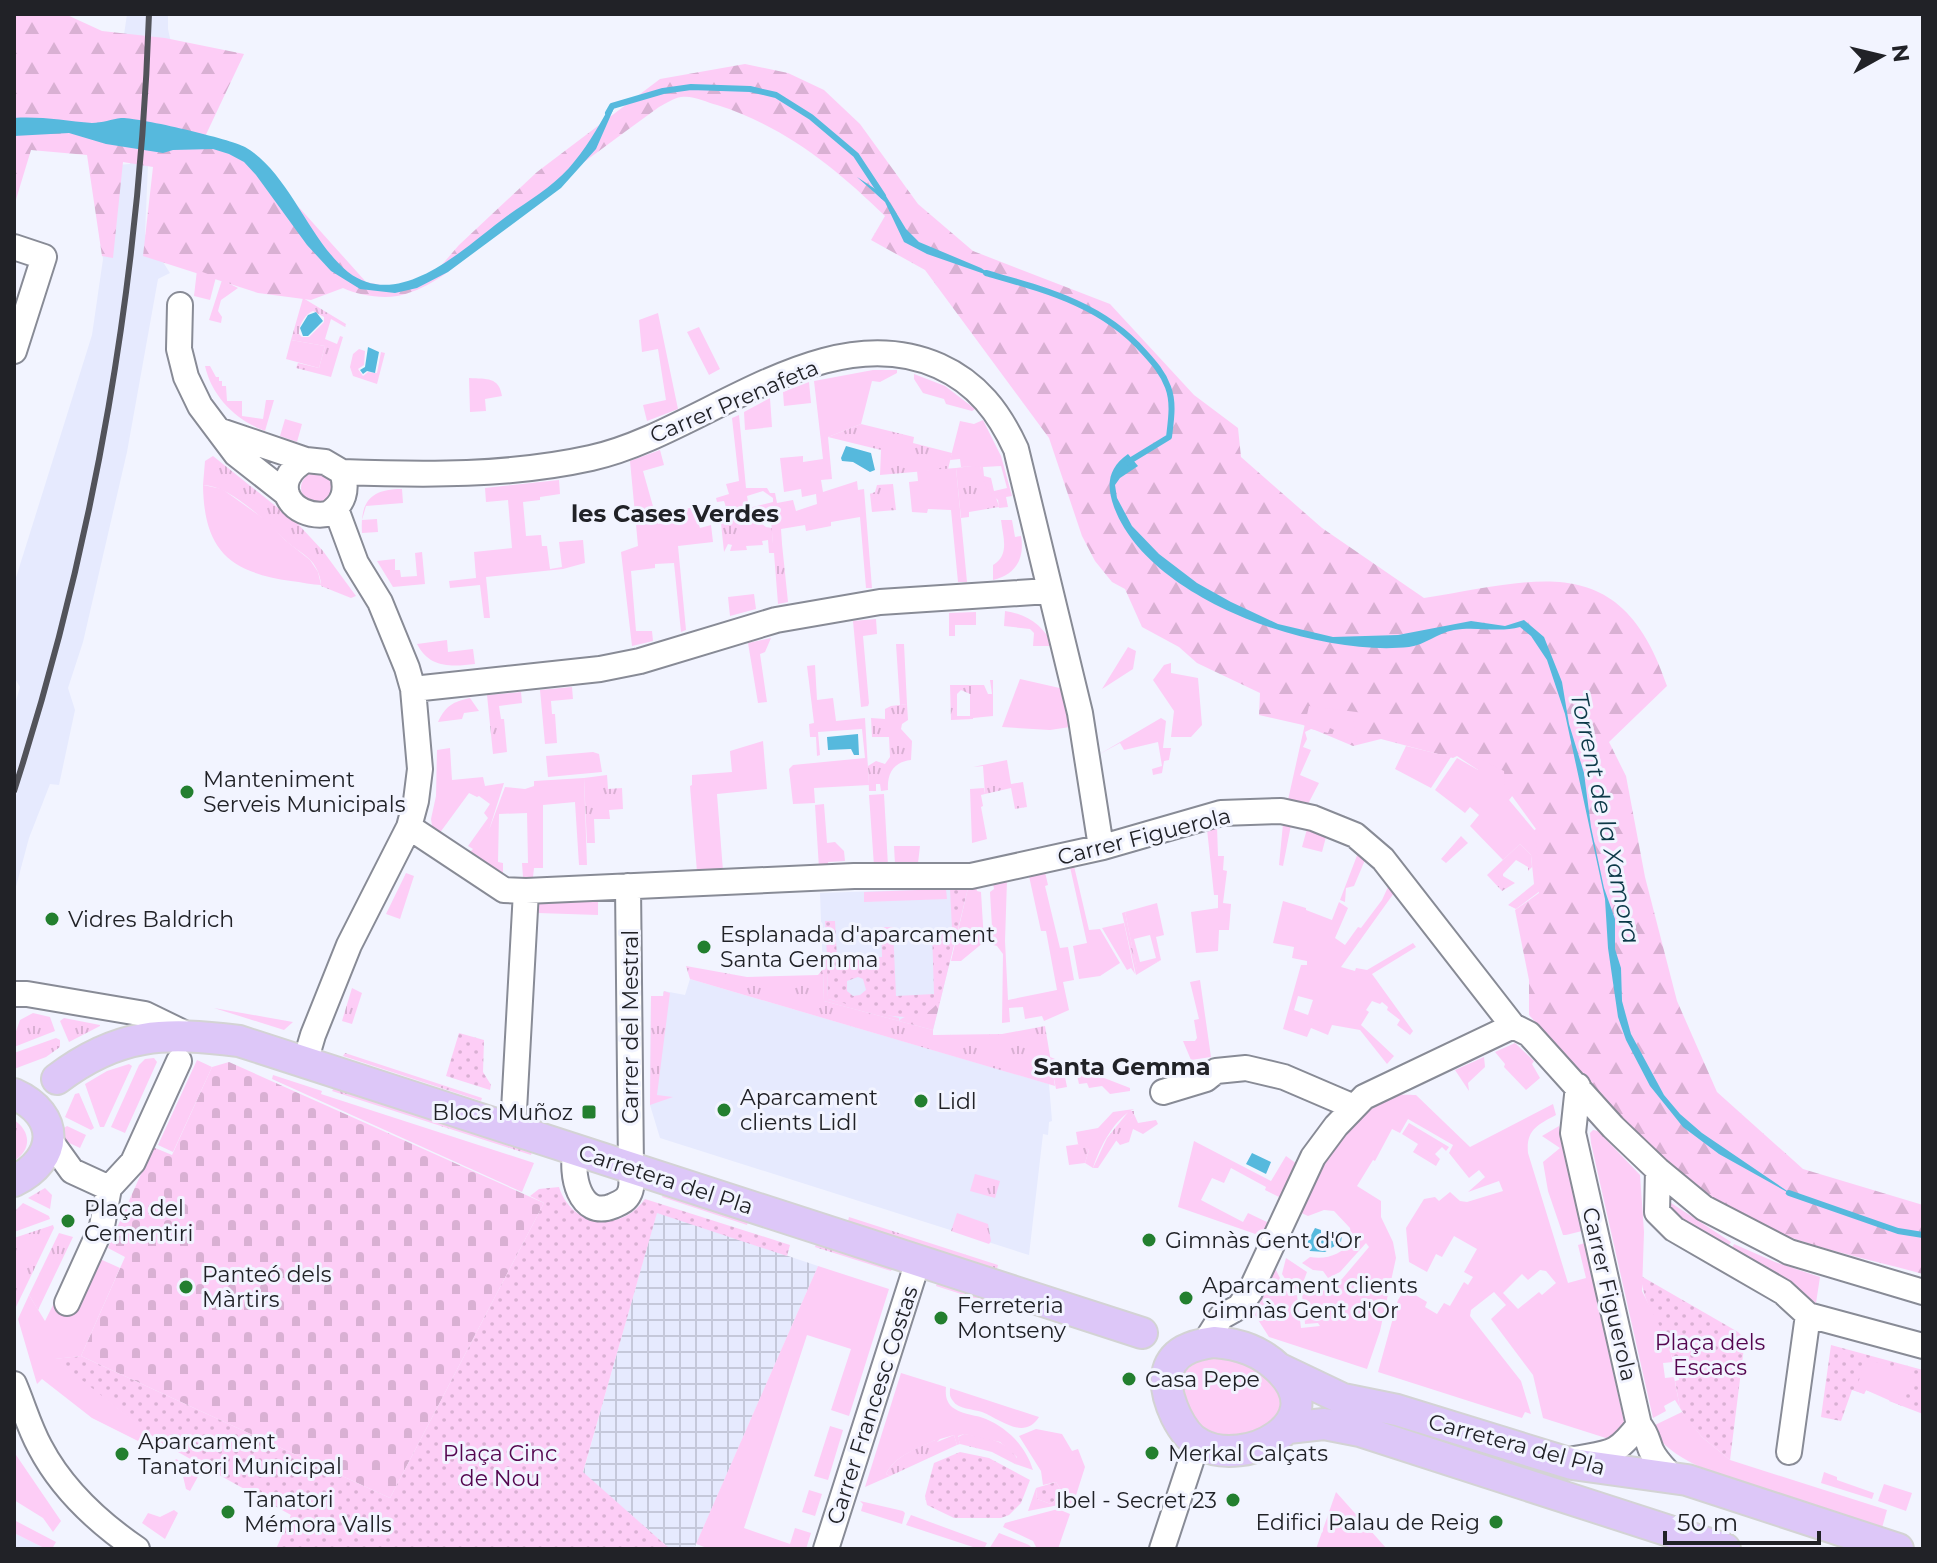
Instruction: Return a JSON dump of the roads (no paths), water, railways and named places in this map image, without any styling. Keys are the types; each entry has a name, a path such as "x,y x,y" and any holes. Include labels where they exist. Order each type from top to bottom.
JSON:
{"main road":[{"name":"Carretera del Pla","path":"14,1093 43,1079 57,1079 82,1060 107,1048 145,1038 183,1048 239,1041 1142,1333 1157,1330 1197,1345 1227,1343 1249,1348 1268,1358 1296,1391 1297,1404 1288,1428"},
{"path":"19,1179 40,1165 45,1156 57,1079"},
{"path":"14,1093 31,1102 48,1131"},
{"path":"1142,1333 1184,1429 1197,1443"},
{"path":"1168,1395 1167,1376 1171,1362 1197,1345"},
{"name":"Carretera del Pla","path":"1278,1368 1343,1399 1397,1410 1562,1461 1673,1478 1718,1489 1898,1549"},
{"name":"Carretera del Pla","path":"1197,1443 1227,1451 1253,1448 1288,1428 1335,1425 1682,1542 1725,1549"}],"street":[{"path":"14,247 44,257 14,351"},
{"path":"180,305 179,349 186,377 200,406 236,454 287,494 300,511 310,515 356,563"},
{"name":"Carrer Prenafeta","path":"342,472 484,472 545,467 593,458 675,428 791,371 847,356 900,354 928,361 955,373 984,397 1008,431 1021,468 1080,713 1101,847"},
{"path":"218,430 306,460 325,462 342,472 345,490 336,509 328,514 310,515"},
{"path":"287,494 287,474 292,467 306,460"},
{"path":"305,1062 349,945 409,827 420,769 413,689 380,602 356,563 336,509"},
{"path":"413,689 600,669 640,661 776,620 880,602 1049,591"},
{"name":"Carrer Figuerola","path":"409,827 504,890 526,891 854,876 971,876 1101,847 1205,816 1236,811 1281,811 1313,818 1351,833 1383,859 1513,1026 1529,1034 1578,1086 1573,1133 1639,1425 1646,1433 1658,1462 1673,1478"},
{"name":"Carrer del Mestral","path":"628,886 631,1169"},
{"path":"513,1129 526,891"},
{"name":"Carretera del Pla","path":"14,994 145,1014 183,1048"},
{"path":"1197,1345 1221,1317 1239,1307 1264,1266 1313,1157 1354,1107 1364,1097 1513,1026"},
{"path":"67,1303 102,1226 109,1188 133,1162 183,1048"},
{"path":"1163,1092 1206,1079 1216,1071 1246,1068 1284,1077 1354,1107"},
{"path":"1578,1086 1613,1127 1704,1208 1789,1252 1923,1292"},
{"path":"48,1131 72,1171"},
{"path":"576,1150 573,1180 580,1195 599,1208 610,1208 625,1200 631,1190 631,1169"},
{"path":"1658,1170 1657,1212 1674,1229 1783,1292 1808,1315 1923,1346"},
{"path":"19,1179 72,1171 109,1188"},
{"name":"Carrer Francesc Costas","path":"826,1549 918,1261"},
{"path":"1239,1307 1249,1348"},
{"path":"1789,1452 1808,1315"},
{"path":"14,1384 41,1449 72,1493 108,1529 137,1549"},
{"path":"1562,1461 1615,1450 1623,1446 1639,1425"},
{"path":"1162,1549 1197,1443"}],"water":[{"path":"609,108 614,108 596,149 561,188 448,272 417,288 395,293 360,289 331,271 307,245 256,175 244,162 229,154 213,149 163,153 106,144 69,133 14,136 14,118 92,123 121,118 236,143 260,158 274,172 322,242 348,272 368,283 390,285 432,270 547,188 575,161"},
{"path":"857,177 886,196 906,229 919,242 981,268 996,278 927,254 904,242 885,202"},
{"path":"316,312 323,321 308,336 303,336 300,328 308,315"},
{"path":"368,347 379,352 375,373 367,371 363,374 360,370 365,367"},
{"path":"846,446 871,453 875,470 870,472 853,462 842,461"},
{"path":"1128,454 1138,466 1115,485 1117,498 1132,526 1159,554 1197,583 1278,624 1333,637 1398,635 1471,621 1505,626 1524,620 1544,637 1562,682 1569,724 1584,773 1591,827 1604,888 1615,919 1615,949 1621,968 1622,1001 1631,1034 1664,1095 1680,1114 1702,1133 1796,1197 1719,1154 1683,1127 1650,1086 1626,1040 1618,1017 1605,899 1565,714 1547,660 1531,636 1520,627 1462,629 1415,646 1371,648 1329,643 1284,632 1240,616 1198,595 1162,570 1133,540 1114,507 1110,491 1113,471"},
{"path":"858,734 859,755 854,755 851,749 828,750 827,737"},
{"path":"1252,1153 1271,1162 1266,1174 1246,1164"},
{"path":"1315,1228 1321,1230 1321,1239 1328,1232 1338,1231 1342,1235 1341,1242 1325,1252 1310,1251 1306,1245"}],"waterway":[{"name":"Torrent de la Xamora","path":"608,113 612,106 663,91 691,87 750,89 776,95 811,117 856,155 883,196"},
{"name":"Torrent de la Xamora","path":"986,273 1051,293 1091,310 1128,336 1158,368 1171,399 1169,437 1128,462"},
{"name":"Torrent de la Xamora","path":"1789,1193 1898,1231 1923,1235"}],"railway":[{"path":"14,791 68,601 108,407 136,211 149,14"}],"place":[{"name":"Manteniment Serveis Municipals","path":"187,792"},
{"name":"Vidres Baldrich","path":"52,919"},
{"name":"Esplanada d'aparcament Santa Gemma","path":"704,947"},
{"name":"Lidl","path":"921,1101"},
{"name":"Aparcament clients Lidl","path":"724,1110"},
{"name":"Blocs Muñoz","path":"589,1112"},
{"name":"Plaça del Cementiri","path":"68,1221"},
{"name":"Gimnàs Gent d'Or","path":"1149,1240"},
{"name":"Panteó dels Màrtirs","path":"186,1287"},
{"name":"Aparcament clients Gimnàs Gent d'Or","path":"1186,1298"},
{"name":"Ferreteria Montseny","path":"941,1318"},
{"name":"Casa Pepe","path":"1129,1379"},
{"name":"Merkal Calçats","path":"1152,1453"},
{"name":"Aparcament Tanatori Municipal","path":"122,1454"},
{"name":"Ibel - Secret 23","path":"1233,1500"},
{"name":"Tanatori Mémora Valls","path":"228,1512"},
{"name":"Edifici Palau de Reig","path":"1496,1522"}],"district":[{"name":"les Cases Verdes","path":"675,514"},
{"name":"Santa Gemma","path":"1122,1067"}],"park label":[{"name":"Plaça dels Escacs","path":"1710,1354"},
{"name":"Plaça Cinc de Nou","path":"500,1466"}]}
